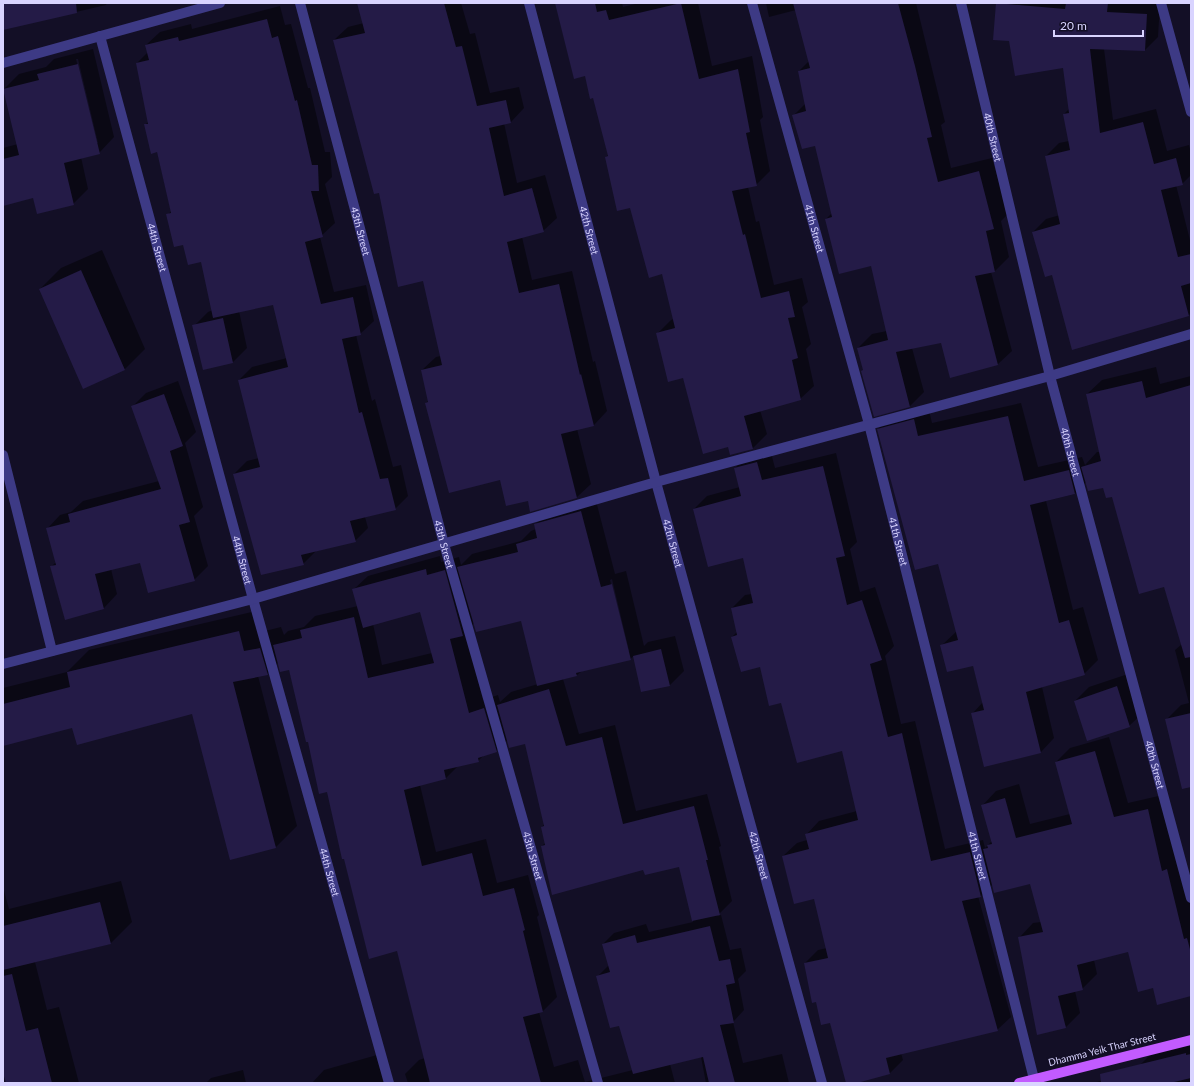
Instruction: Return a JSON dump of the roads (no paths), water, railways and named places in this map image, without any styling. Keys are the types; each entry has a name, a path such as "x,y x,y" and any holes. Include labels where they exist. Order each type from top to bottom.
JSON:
{"main road":[{"name":"Dhamma Yeik Thar Street","path":"1019,1083 1034,1081 1191,1040"}],"street":[{"path":"3,63 220,3"},
{"name":"43th Street","path":"300,3 444,544 598,1083"},
{"name":"42th Street","path":"528,3 656,482 822,1083"},
{"name":"41th Street","path":"752,3 869,424 1034,1081"},
{"name":"40th Street","path":"961,3 1050,376 1191,898"},
{"path":"1161,3 1191,112"},
{"name":"44th Street","path":"100,36 253,599 389,1083"},
{"path":"3,664 253,599 656,482 1050,376 1191,334"},
{"path":"3,455 52,652"}]}
